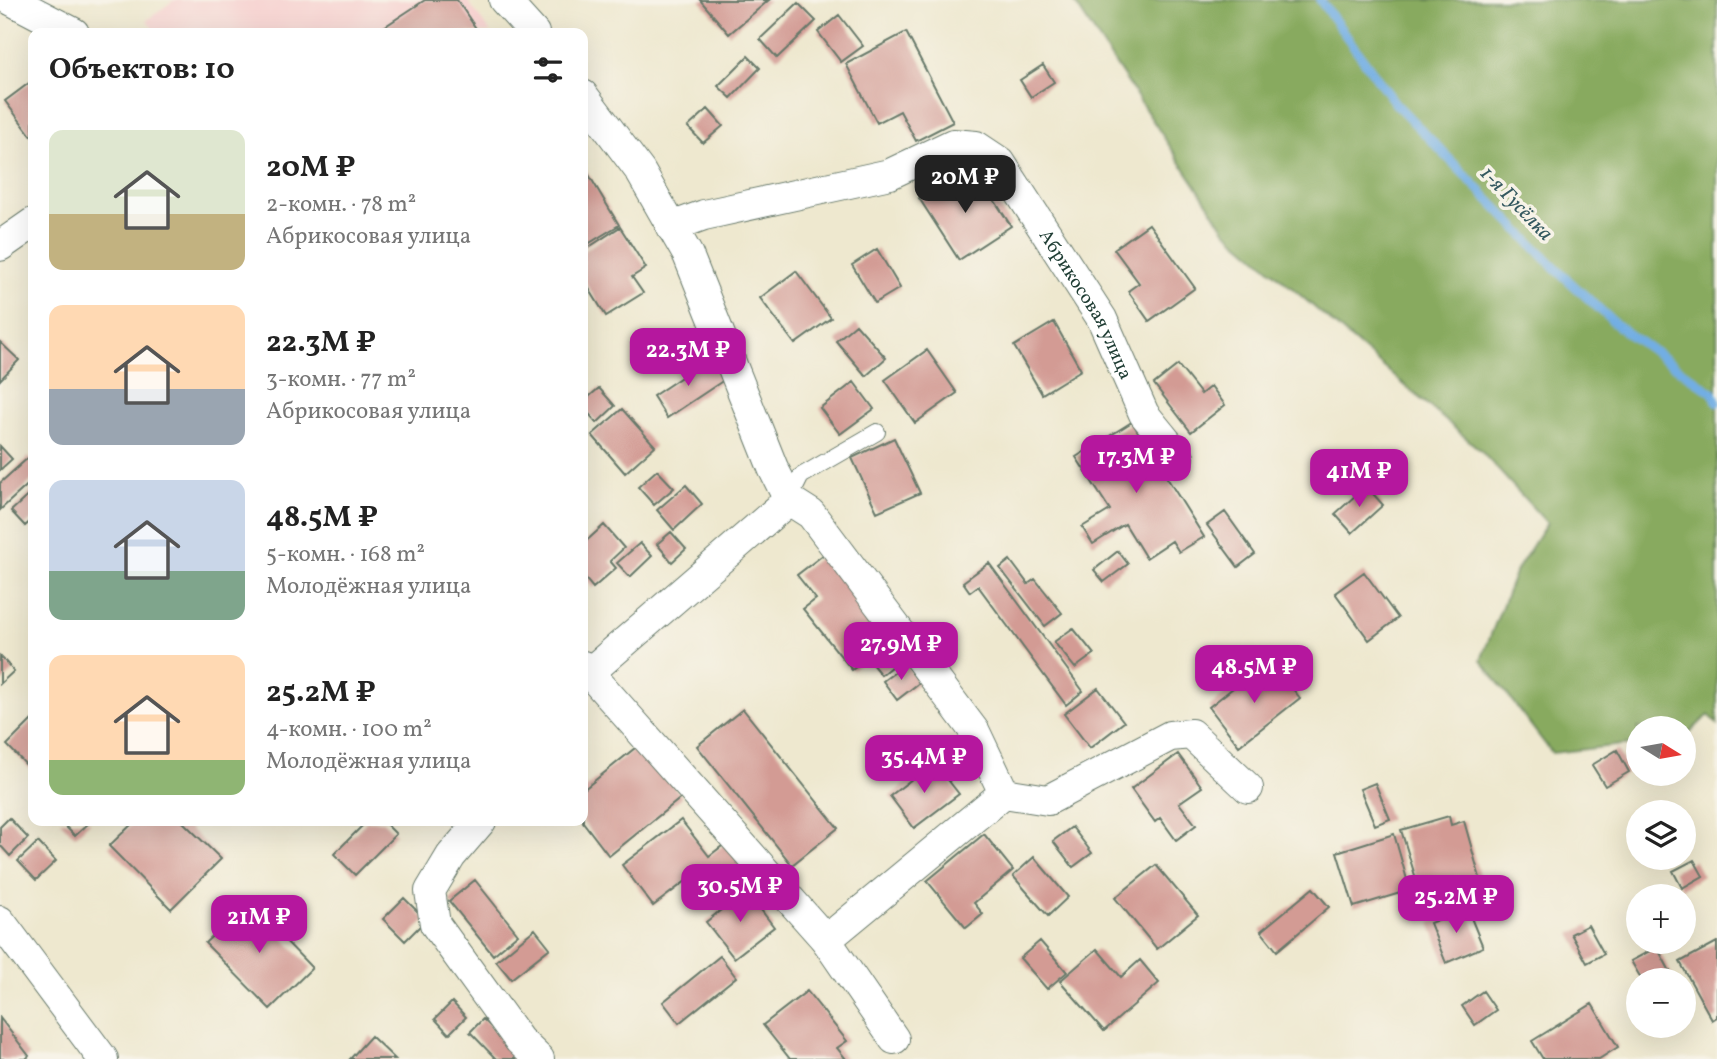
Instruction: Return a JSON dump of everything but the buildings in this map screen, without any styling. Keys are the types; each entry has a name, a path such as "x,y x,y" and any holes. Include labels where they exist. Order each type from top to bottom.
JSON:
{"street":[{"path":"11,0 64,28"},
{"path":"504,0 529,28"},
{"path":"588,102 640,171 688,256 773,468 789,500 811,514 975,732 1004,793"},
{"name":"Абрикосовая улица","path":"671,227 704,215 890,174 953,144 976,146 999,162 1051,241 1102,319 1144,414 1180,457"},
{"path":"0,246 28,226"},
{"path":"588,676 789,500"},
{"path":"588,682 827,940 894,1039"},
{"path":"827,940 1004,793 1048,800 1170,736 1191,734 1248,788"},
{"path":"477,826 451,856 430,891 435,924 519,1040 539,1059"},
{"path":"0,921 103,1059"}],"lane":[{"path":"789,500 801,476 877,432"}],"shaded area":[{"path":"174,0 467,0 487,28 153,28 147,20"}],"green space":[{"path":"1073,0 1717,0 1717,724 1709,715 1696,726 1696,716 1626,716 1626,745 1552,753 1481,660 1515,573 1547,523 1480,450 1226,231"}],"waterway":[{"name":"1-я Гусёлка","path":"1320,0 1395,103 1556,269 1619,327 1713,393 1717,402"}]}
